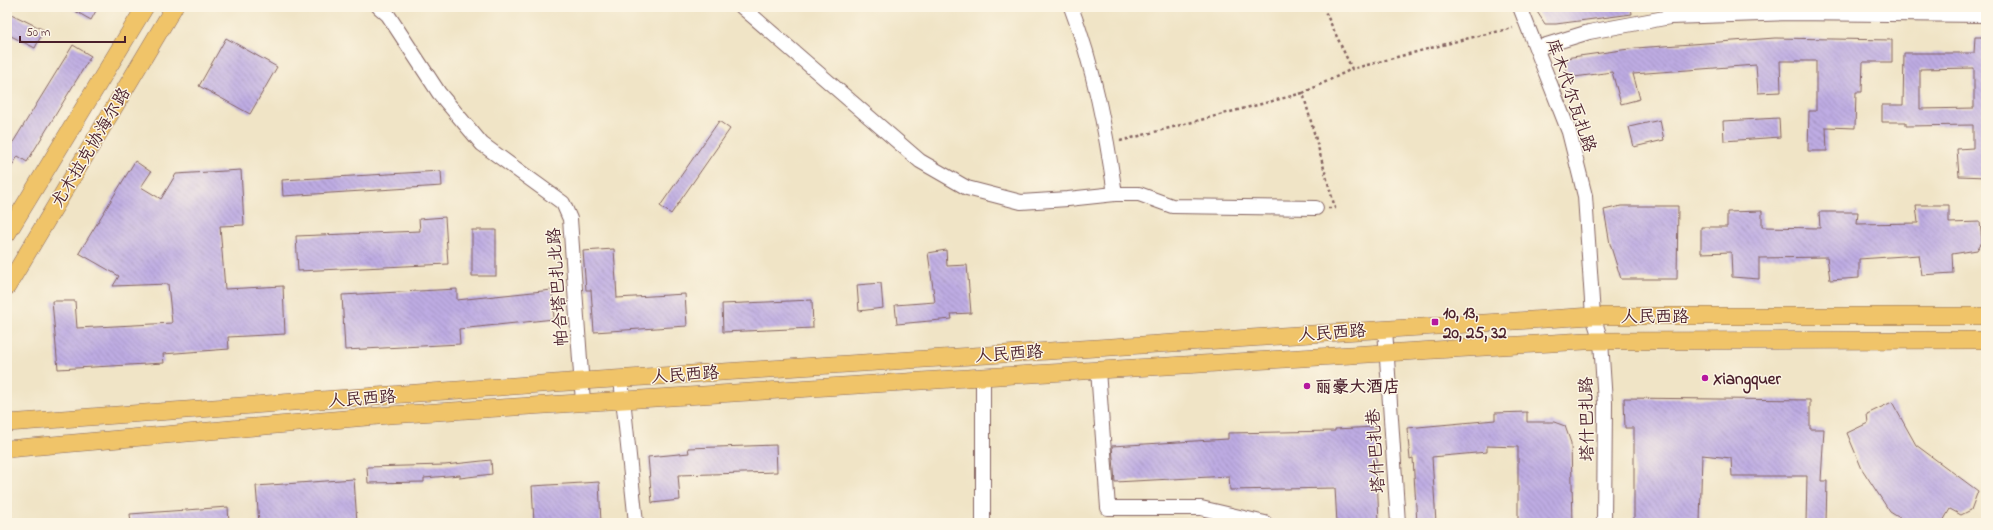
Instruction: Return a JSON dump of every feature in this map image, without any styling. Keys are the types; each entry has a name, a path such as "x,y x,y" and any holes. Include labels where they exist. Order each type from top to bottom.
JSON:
{"main road":[{"name":"尤木拉克协海尔路","path":"7,234 145,7"},
{"name":"尤木拉克协海尔路","path":"7,287 174,7"},
{"name":"人民西路","path":"7,423 582,381 1593,316 1986,316"},
{"name":"人民西路","path":"7,449 389,415 983,377 1601,341 1986,340"}],"street":[{"name":"帕合塔巴扎北路","path":"378,7 388,16 439,93 482,144 563,203 570,219 583,402"},
{"path":"742,7 920,161 967,188 1021,202 1116,194 1139,194 1172,206 1316,208"},
{"path":"1071,7 1095,86 1108,144 1116,194"},
{"name":"库木代尔瓦扎路","path":"1520,7 1569,132 1584,196 1593,316"},
{"path":"1537,48 1589,32 1670,17 1791,13 1986,15"},
{"name":"塔什巴扎路","path":"1593,316 1601,341 1605,403 1604,523"},
{"name":"塔什巴扎巷","path":"1385,329 1398,523"},
{"path":"1098,370 1108,508 1200,508 1265,523"},
{"path":"983,377 983,523"},
{"path":"621,379 636,523"}],"path":[{"path":"1323,7 1352,70"},
{"path":"1108,144 1303,92 1352,70 1465,39 1527,24"},
{"path":"1303,92 1335,208 1316,208"}],"building":[{"path":"68,7 98,7 91,20"},
{"path":"1534,7 1631,7 1632,14 1556,24 1545,24"},
{"path":"7,12 44,30 35,48 7,34"},
{"path":"1975,37 1986,37 1986,177 1959,176 1957,149 1973,148 1973,125 1906,126 1906,122 1882,122 1882,105 1903,105 1904,53 1974,53","holes":["1974,68 1974,108 1920,109 1920,69"]},
{"path":"226,38 277,67 250,114 199,86"},
{"path":"1775,38 1892,40 1892,62 1863,62 1862,92 1856,92 1855,128 1826,127 1827,151 1808,151 1809,111 1816,111 1816,61 1780,61 1781,92 1758,93 1756,65 1633,74 1640,99 1621,104 1612,72 1567,78 1565,58 1636,48"},
{"path":"73,45 91,56 27,162 18,156 7,174 7,152"},
{"path":"1779,118 1780,137 1724,141 1723,121"},
{"path":"1660,120 1664,140 1634,147 1629,127"},
{"path":"719,121 730,129 671,214 660,206"},
{"path":"135,161 151,172 141,187 161,199 176,174 241,170 244,225 220,226 225,289 283,286 285,334 228,337 229,349 163,354 164,363 58,369 52,301 75,301 77,328 172,323 168,284 113,286 119,276 79,253"},
{"path":"441,171 442,186 283,196 282,180"},
{"path":"1916,205 1949,205 1949,223 1980,222 1982,242 1977,250 1952,254 1953,273 1922,275 1919,255 1859,259 1859,278 1830,280 1827,257 1759,258 1759,279 1732,277 1731,252 1701,253 1701,227 1727,227 1727,212 1762,211 1762,227 1820,228 1819,212 1858,212 1857,224 1918,223"},
{"path":"1621,206 1678,206 1677,279 1621,279 1610,244 1604,210"},
{"path":"445,217 448,264 298,271 296,236 420,231 419,219"},
{"path":"472,230 496,230 496,276 472,276"},
{"path":"614,249 617,298 685,294 687,326 594,332 591,290 586,290 583,251"},
{"path":"946,250 947,266 967,265 971,313 951,314 952,319 897,324 895,305 935,302 928,253"},
{"path":"881,283 883,308 859,311 857,285"},
{"path":"457,289 457,300 552,290 554,319 459,329 460,344 345,350 342,295"},
{"path":"812,300 813,328 723,332 722,304"},
{"path":"1624,398 1810,400 1810,429 1824,429 1821,481 1827,481 1826,523 1806,523 1807,476 1732,476 1731,458 1702,455 1700,523 1634,523 1634,428 1625,428"},
{"path":"1892,402 1916,445 1978,491 1971,510 1961,515 1950,509 1942,523 1908,523 1890,512 1862,469 1847,433 1868,423 1867,414"},
{"path":"1527,412 1527,422 1554,422 1565,426 1571,443 1573,523 1518,523 1518,447 1487,446 1487,452 1432,457 1436,523 1417,523 1413,458 1410,459 1407,428 1495,420 1495,413"},
{"path":"1375,427 1379,523 1337,523 1335,488 1230,490 1229,476 1115,482 1112,446 1228,439 1228,433 1335,431 1335,429"},
{"path":"776,445 777,472 678,475 680,500 652,503 648,457 689,453 688,448"},
{"path":"491,460 492,474 460,478 460,475 424,478 424,482 368,483 367,467 445,465"},
{"path":"354,479 357,523 259,523 256,486"},
{"path":"599,482 601,523 534,523 532,486"},
{"path":"228,507 229,523 131,523 130,514"}],"place":[{"name":"10, 13, 20, 25, 32","path":"1435,322"},
{"name":"Xiangquer","path":"1705,378"},
{"name":"丽豪大酒店","path":"1307,386"}]}
